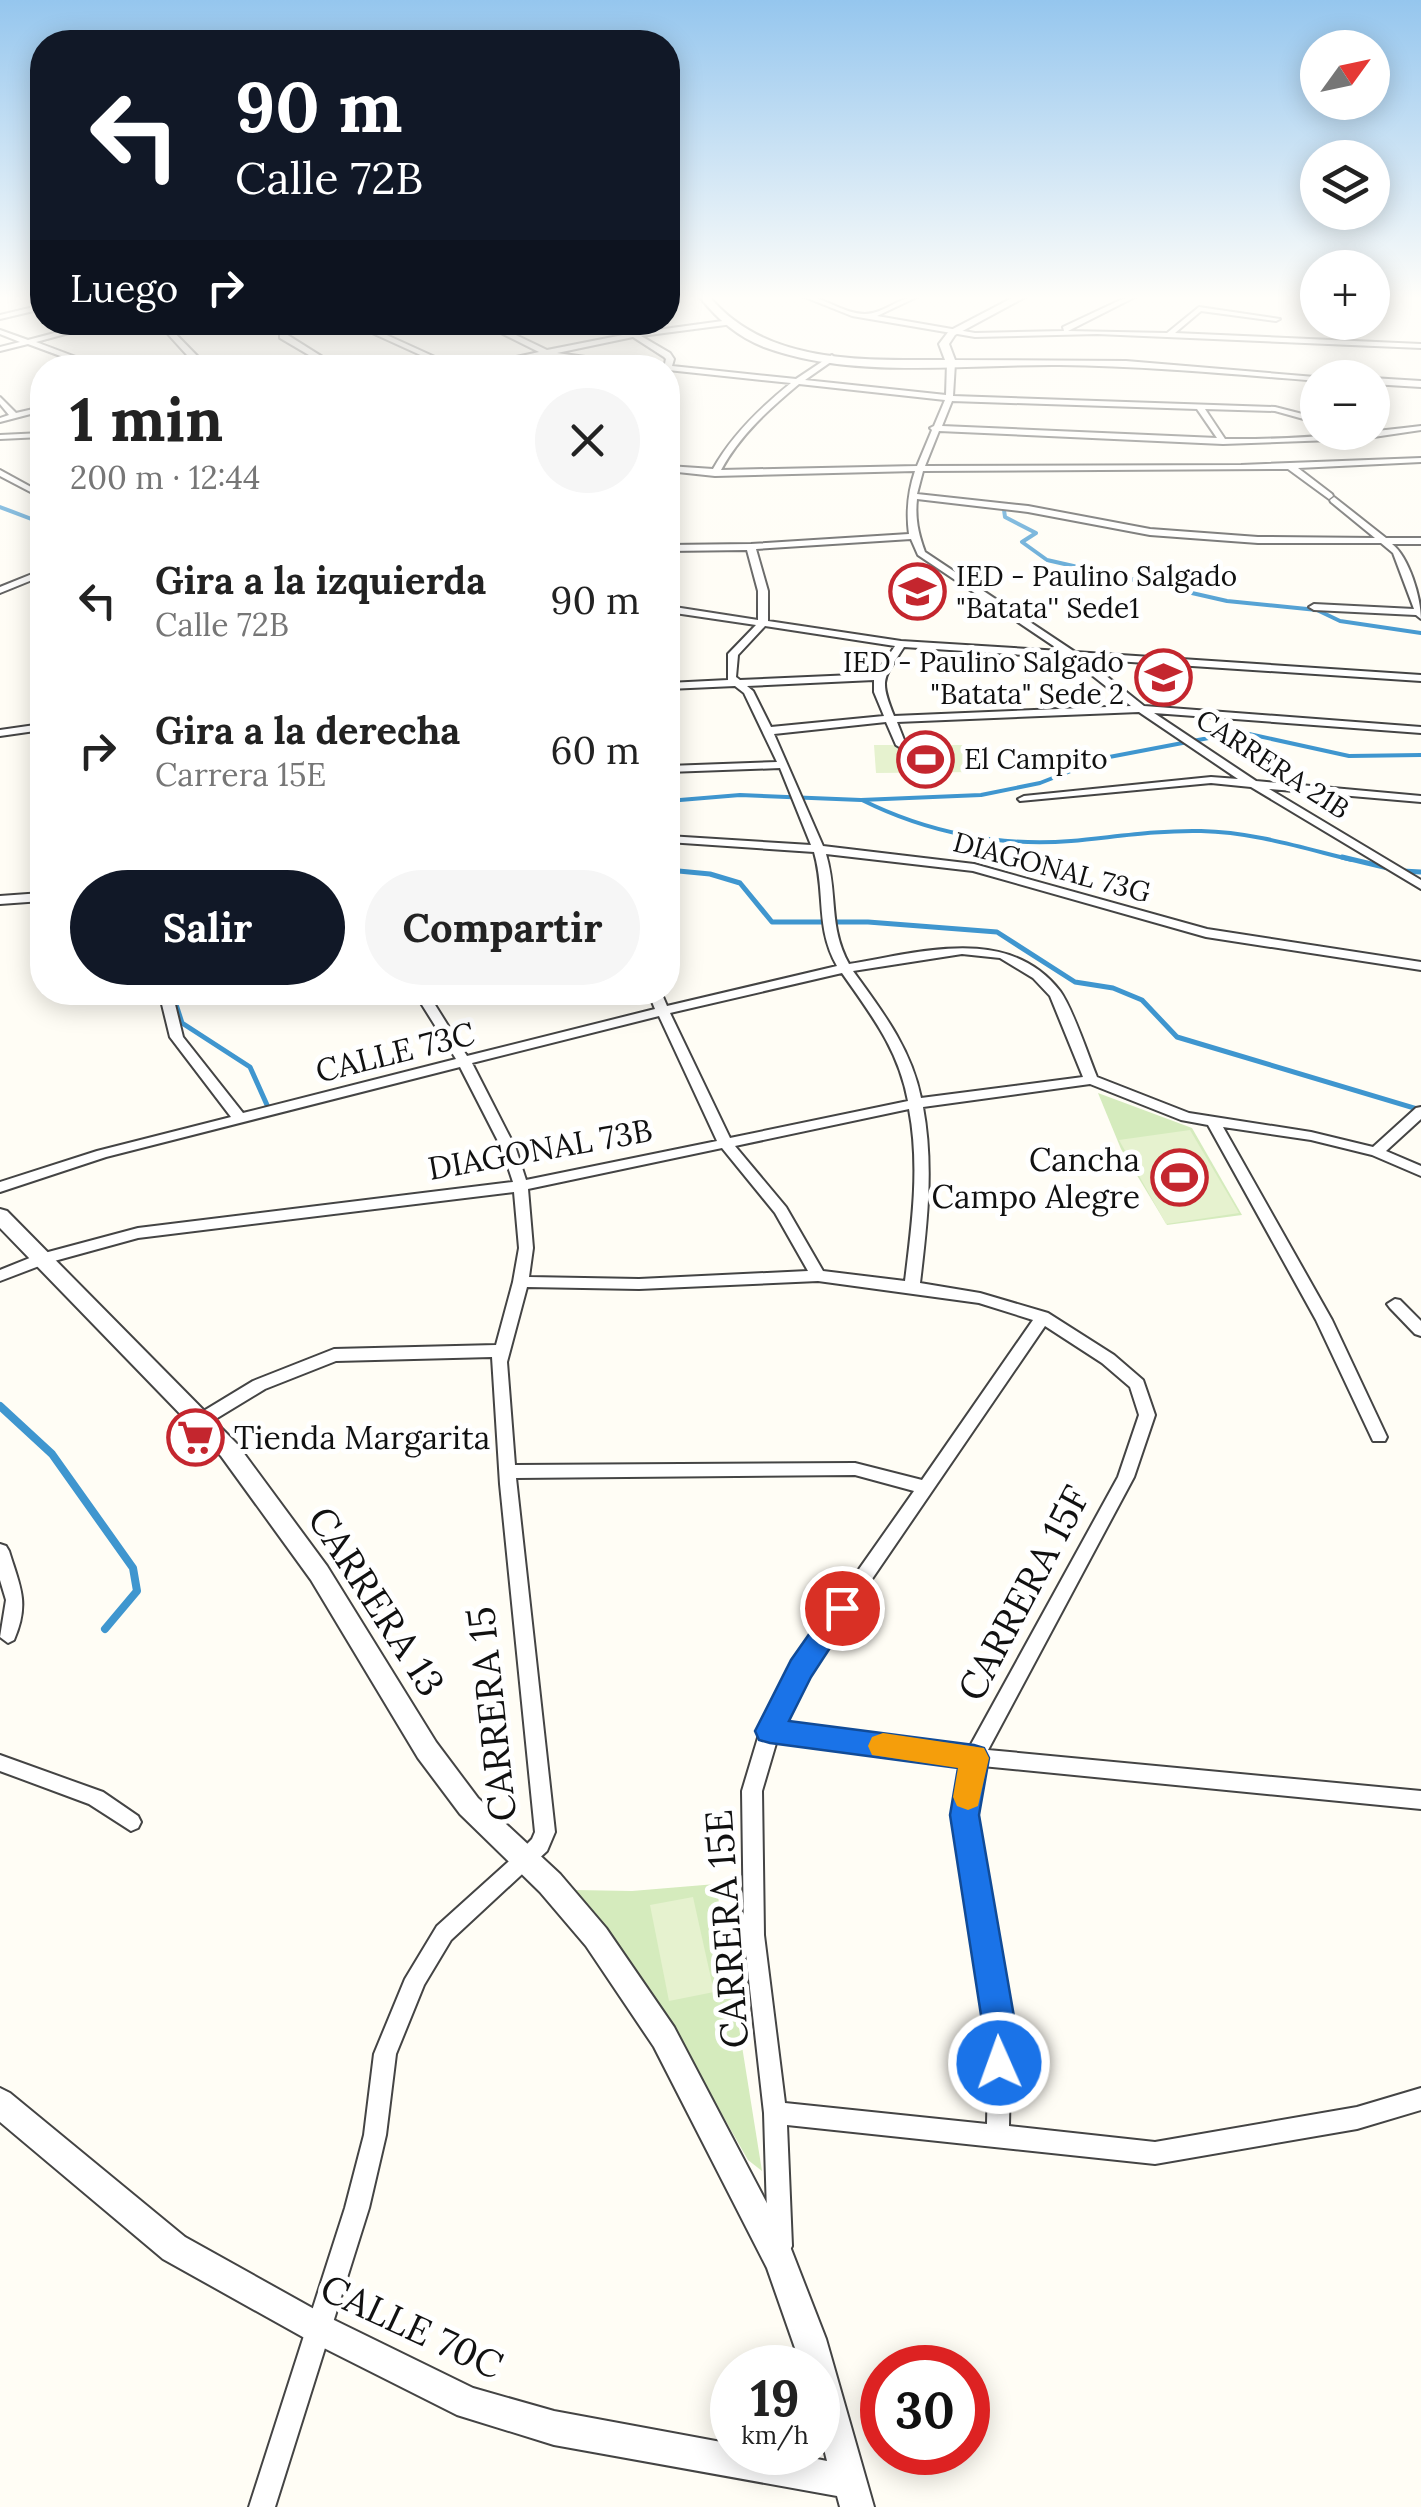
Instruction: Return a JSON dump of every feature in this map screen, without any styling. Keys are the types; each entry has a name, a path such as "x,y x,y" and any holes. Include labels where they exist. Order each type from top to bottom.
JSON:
{"street":[{"path":"14,413 30,427"},
{"path":"0,420 26,413"},
{"path":"716,473 724,453 765,413"},
{"path":"680,548 912,536 917,468 942,413"},
{"path":"1060,413 1067,431"},
{"path":"1204,413 1224,442"},
{"path":"934,428 1067,431 1224,442 1300,441"},
{"path":"1390,434 1421,428"},
{"path":"0,437 30,436"},
{"path":"1382,454 1396,462"},
{"path":"680,470 1162,470 1421,460"},
{"path":"1291,467 1397,552 1420,613 1314,607"},
{"path":"0,472 30,489"},
{"path":"914,496 1028,509 1150,532 1258,540 1421,541"},
{"name":"CARRERA 21B","path":"912,536 921,552 949,575 1070,653 1141,709 1247,780 1421,885"},
{"path":"751,547 763,591 763,622 733,654 731,678 746,687 817,849 826,877 828,924 842,969 886,1025 918,1103 924,1183 912,1286"},
{"path":"0,590 30,578"},
{"path":"680,612 901,644 1421,678"},
{"path":"900,745 880,692 879,677 901,644"},
{"path":"680,685 879,677"},
{"path":"768,731 890,719 1141,709 1421,730"},
{"path":"0,732 30,728"},
{"path":"680,768 782,764"},
{"path":"1024,799 1211,780 1247,780 1421,799"},
{"name":"DIAGONAL 73G","path":"680,840 817,849 974,868 1206,933 1421,966"},
{"path":"0,900 30,899"},
{"name":"CALLE 73C","path":"0,1187 102,1154 661,1011 842,969 962,950 1003,955 1037,975 1056,995 1091,1080"},
{"path":"168,1005 176,1037 240,1120"},
{"name":"CARRERA 15","path":"428,1005 465,1063 509,1148 521,1186 526,1248 522,1282 499,1362 545,1832 540,1845 525,1860 550,1882 596,1937 664,2037 780,2260 810,2340 854,2494"},
{"path":"659,1005 725,1143 781,1210 818,1276"},
{"path":"1091,1080 1186,1118 1311,1136 1376,1152 1421,1170"},
{"name":"DIAGONAL 73B","path":"0,1276 42,1259 138,1233 521,1186 918,1103 1091,1080"},
{"path":"1376,1152 1418,1113"},
{"path":"1214,1122 1324,1320 1379,1437"},
{"name":"CARRERA 13","path":"0,1216 229,1450 319,1573 428,1750 469,1806 525,1860"},
{"path":"522,1282 640,1284 818,1276 980,1298 1043,1317"},
{"path":"1395,1304 1421,1330"},
{"name":"CARRERA 15F","path":"998,2135 1000,2028 964,1815 974,1758 1126,1477 1147,1415 1136,1384 1108,1359 1043,1317"},
{"name":"CARRERA 15E","path":"780,2260 776,2113 754,1935 752,1791 770,1731 800,1668 1043,1317"},
{"path":"198,1422 259,1386 334,1355 502,1351"},
{"path":"507,1472 855,1469 926,1488"},
{"path":"0,1551 15,1600 8,1634"},
{"path":"770,1731 974,1758 1421,1800"},
{"path":"0,1763 96,1798 131,1822"},
{"path":"262,2507 320,2330 375,2136 385,2054 416,1978 444,1932 525,1860"},
{"path":"776,2113 1155,2152 1357,2118 1421,2100"},
{"name":"CALLE 70C","path":"0,2103 174,2248 320,2330 469,2403 554,2428 854,2494"}],"green space":[{"name":"El Campito","path":"874,745 970,745 979,772 876,773"},
{"name":"Cancha Campo Alegre","path":"1098,1093 1192,1128 1242,1215 1167,1225 1121,1149"},
{"name":"Cancha Campo Alegre","path":"1190,1130 1239,1213 1166,1224 1119,1140"},
{"path":"716,1884 762,2171 748,2160 624,1953 574,1890 632,1891"},
{"path":"693,1897 714,1992 669,2001 650,1905"}],"waterway":[{"path":"0,507 30,518"},
{"path":"1004,510 1005,517 1036,533 1022,542 1047,560 1227,601 1317,610 1340,621 1421,633"},
{"path":"680,800 740,795 861,800 981,795 1040,783 1104,758 1240,732 1349,756 1421,755"},
{"path":"862,800 937,829 990,839 1044,842 1220,832 1278,841 1352,860"},
{"path":"1342,857 1388,868"},
{"path":"680,871 710,874 740,883 772,922 868,922 997,932 1075,982 1113,988 1142,1000 1177,1037 1421,1110"},
{"path":"1402,871 1421,872"},
{"path":"176,1005 182,1023 250,1067 267,1105"},
{"path":"0,1406 52,1454 133,1568 137,1591 105,1629"}],"slow traffic":[{"path":"883,1746 974,1758 968,1797"}],"place":[{"name":"IED - Paulino Salgado \"Batata'' Sede1","path":"917,592"},
{"name":"IED - Paulino Salgado \"Batata\" Sede 2","path":"1163,678"},
{"name":"El Campito","path":"925,759"},
{"name":"Cancha Campo Alegre","path":"1179,1177"},
{"name":"Tienda Margarita","path":"195,1437"}],"route":[{"path":"842,1608 800,1668 770,1731 974,1758 964,1815 1000,2028 999,2063"}]}
